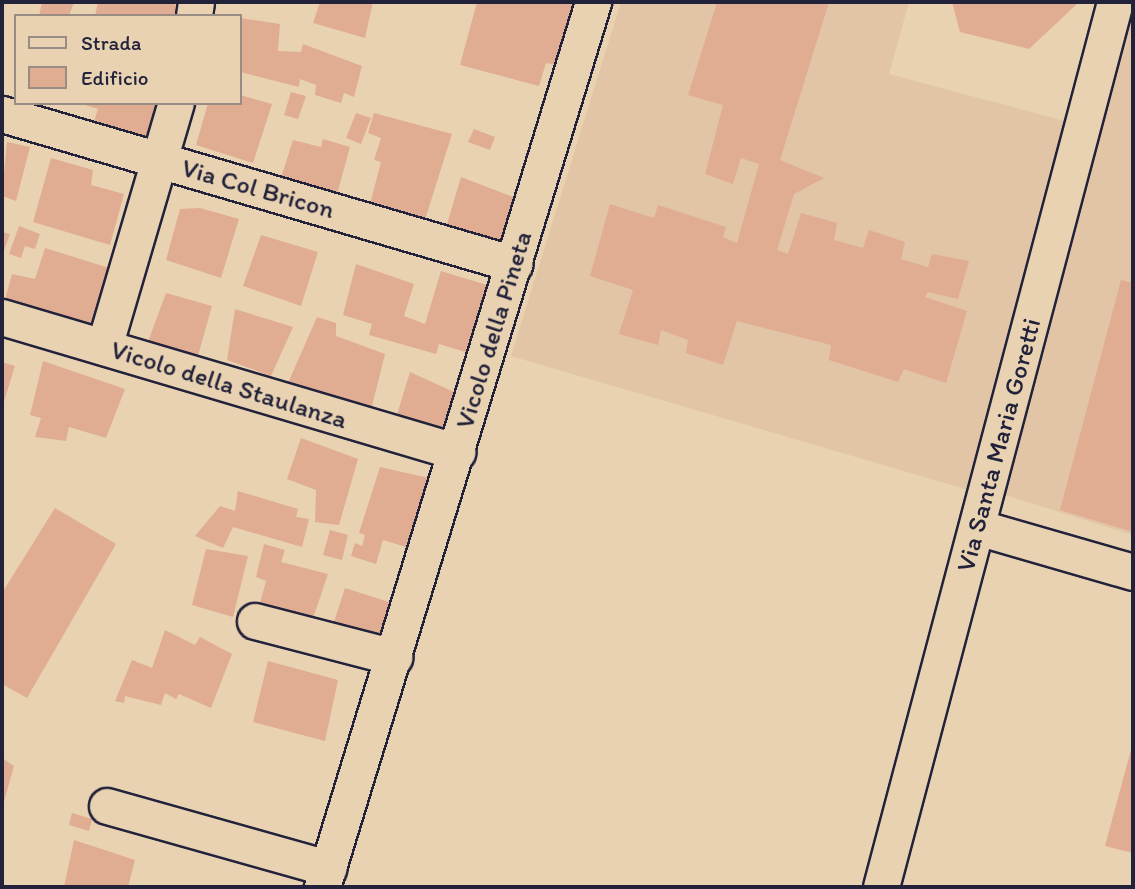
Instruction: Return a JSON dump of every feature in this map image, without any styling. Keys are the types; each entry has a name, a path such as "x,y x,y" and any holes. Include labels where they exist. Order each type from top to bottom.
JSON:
{"street":[{"name":"Vicolo della Pineta","path":"325,878 593,2"},
{"name":"Via Santa Maria Goretti","path":"880,887 1115,2"},
{"path":"104,347 175,105"},
{"name":"Via Col Bricon","path":"2,114 514,264"},
{"name":"Vicolo della Staulanza","path":"2,317 457,452"},
{"path":"977,527 1133,572"},
{"path":"254,621 394,657"},
{"path":"107,806 325,878"}],"shaded area":[{"path":"621,2 909,2 889,74 1072,123 972,491 511,356"},
{"path":"1133,2 1133,535 1005,495"}],"building":[{"path":"42,2 74,2 70,14 39,14"},
{"path":"98,2 165,2 184,7 182,14 95,14"},
{"path":"320,2 373,2 365,38 313,23"},
{"path":"477,2 577,2 560,66 546,63 539,86 460,65"},
{"path":"717,2 829,2 780,160 824,178 794,194 777,250 788,254 801,213 837,223 834,240 863,248 869,230 905,242 901,259 928,267 932,254 969,261 958,299 928,292 925,297 967,311 946,383 904,369 898,382 829,360 831,345 737,321 723,365 686,353 688,340 661,330 658,345 619,334 633,290 590,276 610,204 654,218 658,205 726,227 723,237 737,243 759,164 741,158 733,184 705,174 723,105 688,95"},
{"path":"952,2 1079,2 1029,49 960,32"},
{"path":"242,18 280,24 278,51 301,52 303,44 362,66 354,97 344,93 341,103 315,95 316,85 300,79 299,87 242,73"},
{"path":"291,92 306,96 298,119 284,115"},
{"path":"242,96 272,104 253,163 196,145 207,105 242,105"},
{"path":"85,105 164,105 155,139 94,122 98,109"},
{"path":"356,113 371,118 361,144 346,138"},
{"path":"374,113 452,134 424,223 369,208 381,162 374,160 381,138 368,133"},
{"path":"474,129 495,137 490,150 468,142"},
{"path":"323,139 350,147 336,198 280,181 293,140 321,147"},
{"path":"7,142 30,147 16,201 2,196"},
{"path":"51,158 93,170 91,185 124,194 110,245 33,222"},
{"path":"461,177 521,200 504,249 445,231"},
{"path":"200,208 239,219 221,278 166,260 180,209"},
{"path":"19,226 40,234 35,249 25,246 21,258 9,254"},
{"path":"2,232 10,234 2,256"},
{"path":"261,235 318,252 301,306 243,286"},
{"path":"45,248 122,272 101,339 3,307 12,274 35,279"},
{"path":"356,264 414,284 404,316 425,324 441,271 500,289 479,356 439,344 436,354 369,335 372,324 343,315"},
{"path":"1121,280 1133,283 1133,532 1060,510"},
{"path":"166,293 212,306 196,363 146,347"},
{"path":"235,309 293,327 271,376 227,360"},
{"path":"317,317 336,323 336,336 385,354 371,410 288,383"},
{"path":"43,361 125,389 106,438 69,427 66,441 35,437 41,418 30,415"},
{"path":"2,362 15,366 2,408"},
{"path":"410,372 465,397 452,435 392,431"},
{"path":"301,438 358,459 339,525 315,522 316,490 287,479"},
{"path":"380,467 442,481 419,551 383,540 376,564 351,556 355,543 362,546 365,535 359,533"},
{"path":"238,491 298,509 296,517 309,519 302,547 233,527 223,548 195,536 220,506 235,511"},
{"path":"55,508 116,544 27,698 2,684 2,593"},
{"path":"330,530 348,535 342,560 323,555"},
{"path":"264,544 285,550 281,562 328,574 310,627 257,614 266,581 256,577"},
{"path":"206,549 248,556 233,617 192,605"},
{"path":"345,588 395,604 382,644 332,628"},
{"path":"165,630 195,645 200,637 232,654 211,708 179,694 176,699 165,693 161,705 125,696 124,703 115,701 132,660 152,668"},
{"path":"268,661 338,680 325,741 253,722"},
{"path":"1133,746 1133,853 1105,846"},
{"path":"2,758 14,766 3,805 2,805"},
{"path":"72,813 92,819 89,831 69,825"},
{"path":"74,840 135,860 128,887 64,887"}]}
